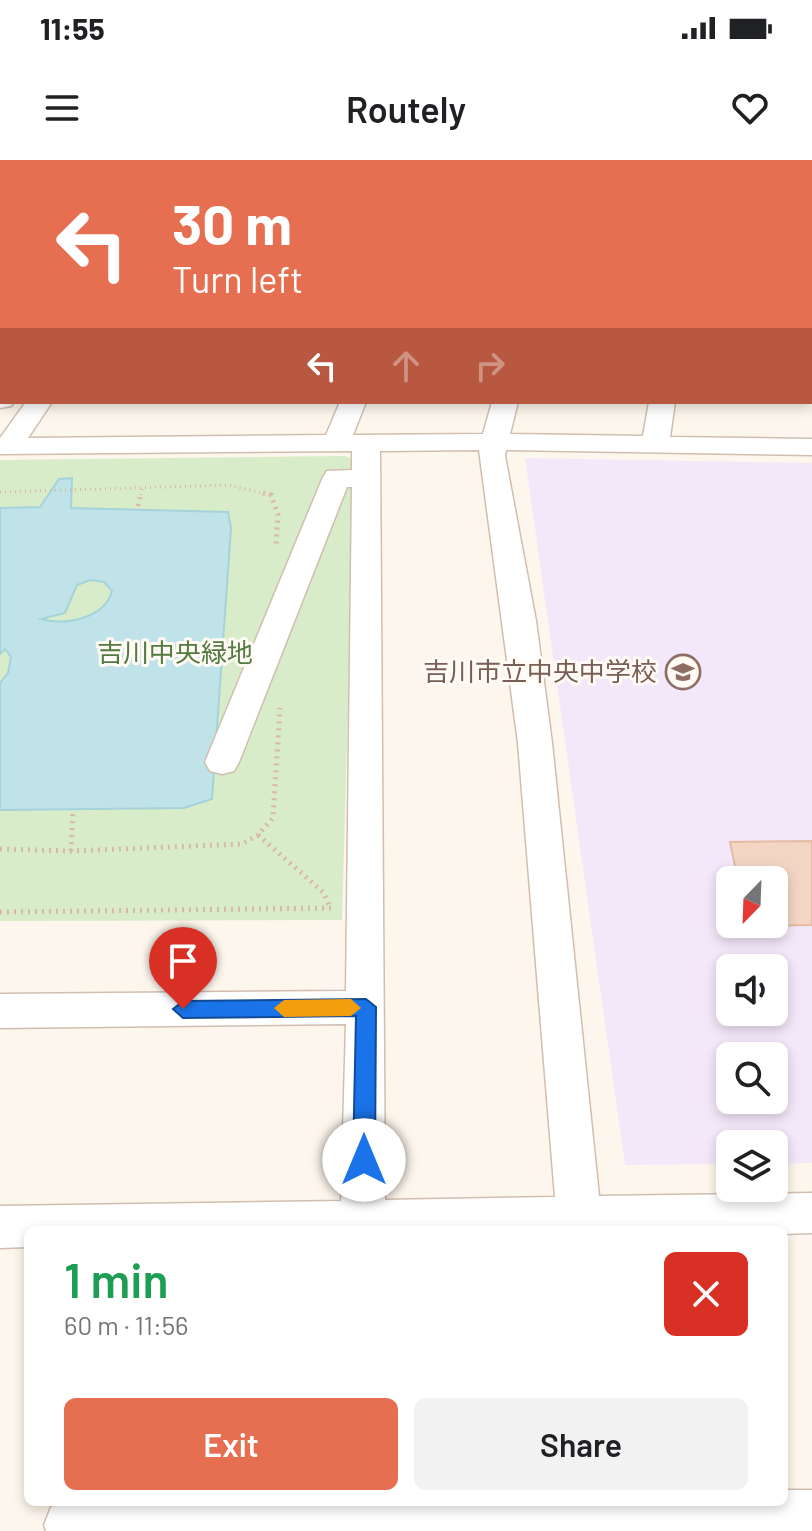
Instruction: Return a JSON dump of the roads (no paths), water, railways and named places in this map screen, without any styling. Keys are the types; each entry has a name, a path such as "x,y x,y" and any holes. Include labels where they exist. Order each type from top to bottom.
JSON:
{"street":[{"path":"5,446 30,404"},
{"path":"353,404 351,443 366,480 367,907 363,1221"},
{"path":"504,404 491,456 520,621 535,743 579,1218"},
{"path":"655,444 662,404"},
{"path":"5,446 493,442 812,447"},
{"path":"222,762 337,477 366,480"},
{"path":"0,1011 366,1007"},
{"path":"149,1226 812,1213"},
{"path":"0,1227 24,1227"},
{"path":"70,1519 812,1515"}],"water":[{"path":"72,478 71,508 228,512 231,528 212,799 184,808 0,810 0,683 8,673 11,657 5,649 0,654 0,508 40,507 59,479","holes":["90,580 104,582 112,591 108,600 93,614 73,620 41,619 65,613 77,585"]}],"place":[{"name":"吉川市立中央中学校","path":"683,672"}],"park label":[{"name":"吉川中央緑地","path":"175,653"}]}
